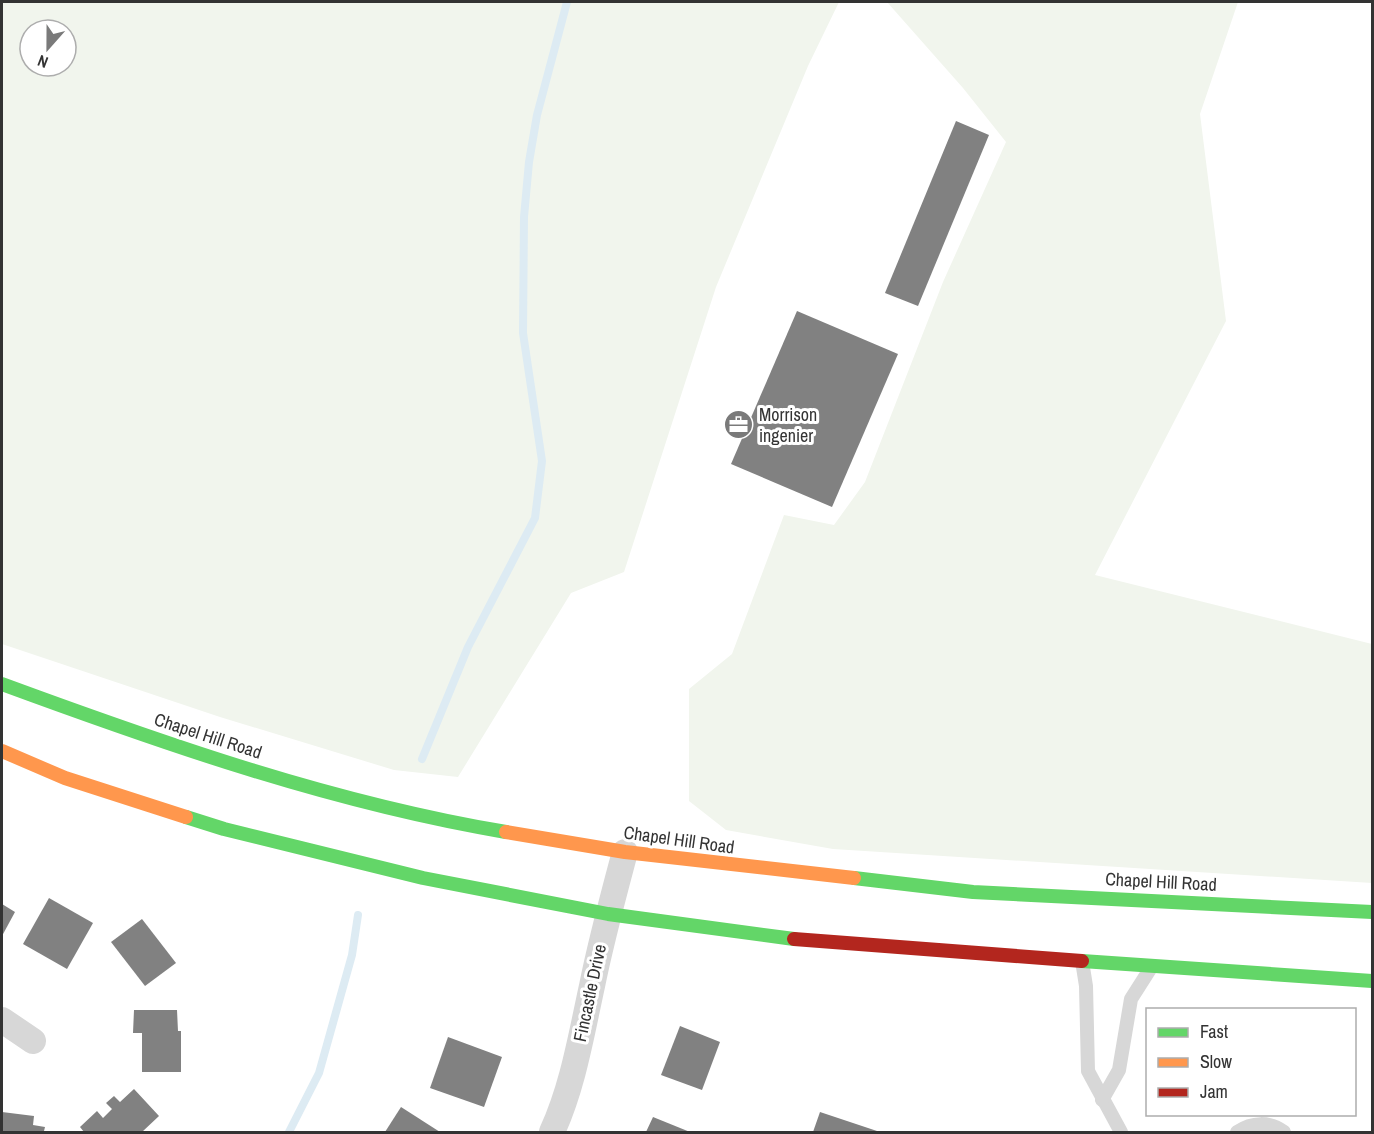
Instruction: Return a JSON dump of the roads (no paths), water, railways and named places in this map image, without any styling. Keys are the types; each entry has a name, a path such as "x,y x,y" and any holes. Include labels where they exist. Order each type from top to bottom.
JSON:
{"main road":[{"name":"Chapel Hill Road","path":"2,684 113,725 271,775 378,804 465,825 625,852 973,892 1372,912"},
{"path":"2,752 65,778 224,829 423,878 608,914 806,942 1082,959 1372,981"}],"street":[{"name":"Fincastle Drive","path":"552,1132 562,1110 574,1070 608,914 625,852"},
{"path":"2,1020 33,1041"}],"lane":[{"path":"1082,959 1086,986 1088,1071 1121,1132"},
{"path":"1102,1100 1119,1070 1131,999 1153,966"},
{"path":"1237,1132 1255,1124 1268,1124 1284,1132"}],"waterway":[{"path":"422,759 468,647 535,518 542,461 523,333 524,217 529,162 537,115 567,2"},
{"path":"289,1132 319,1073 352,955 358,915"}],"place":[{"name":"Morrison ingenier","path":"738,425"}]}
